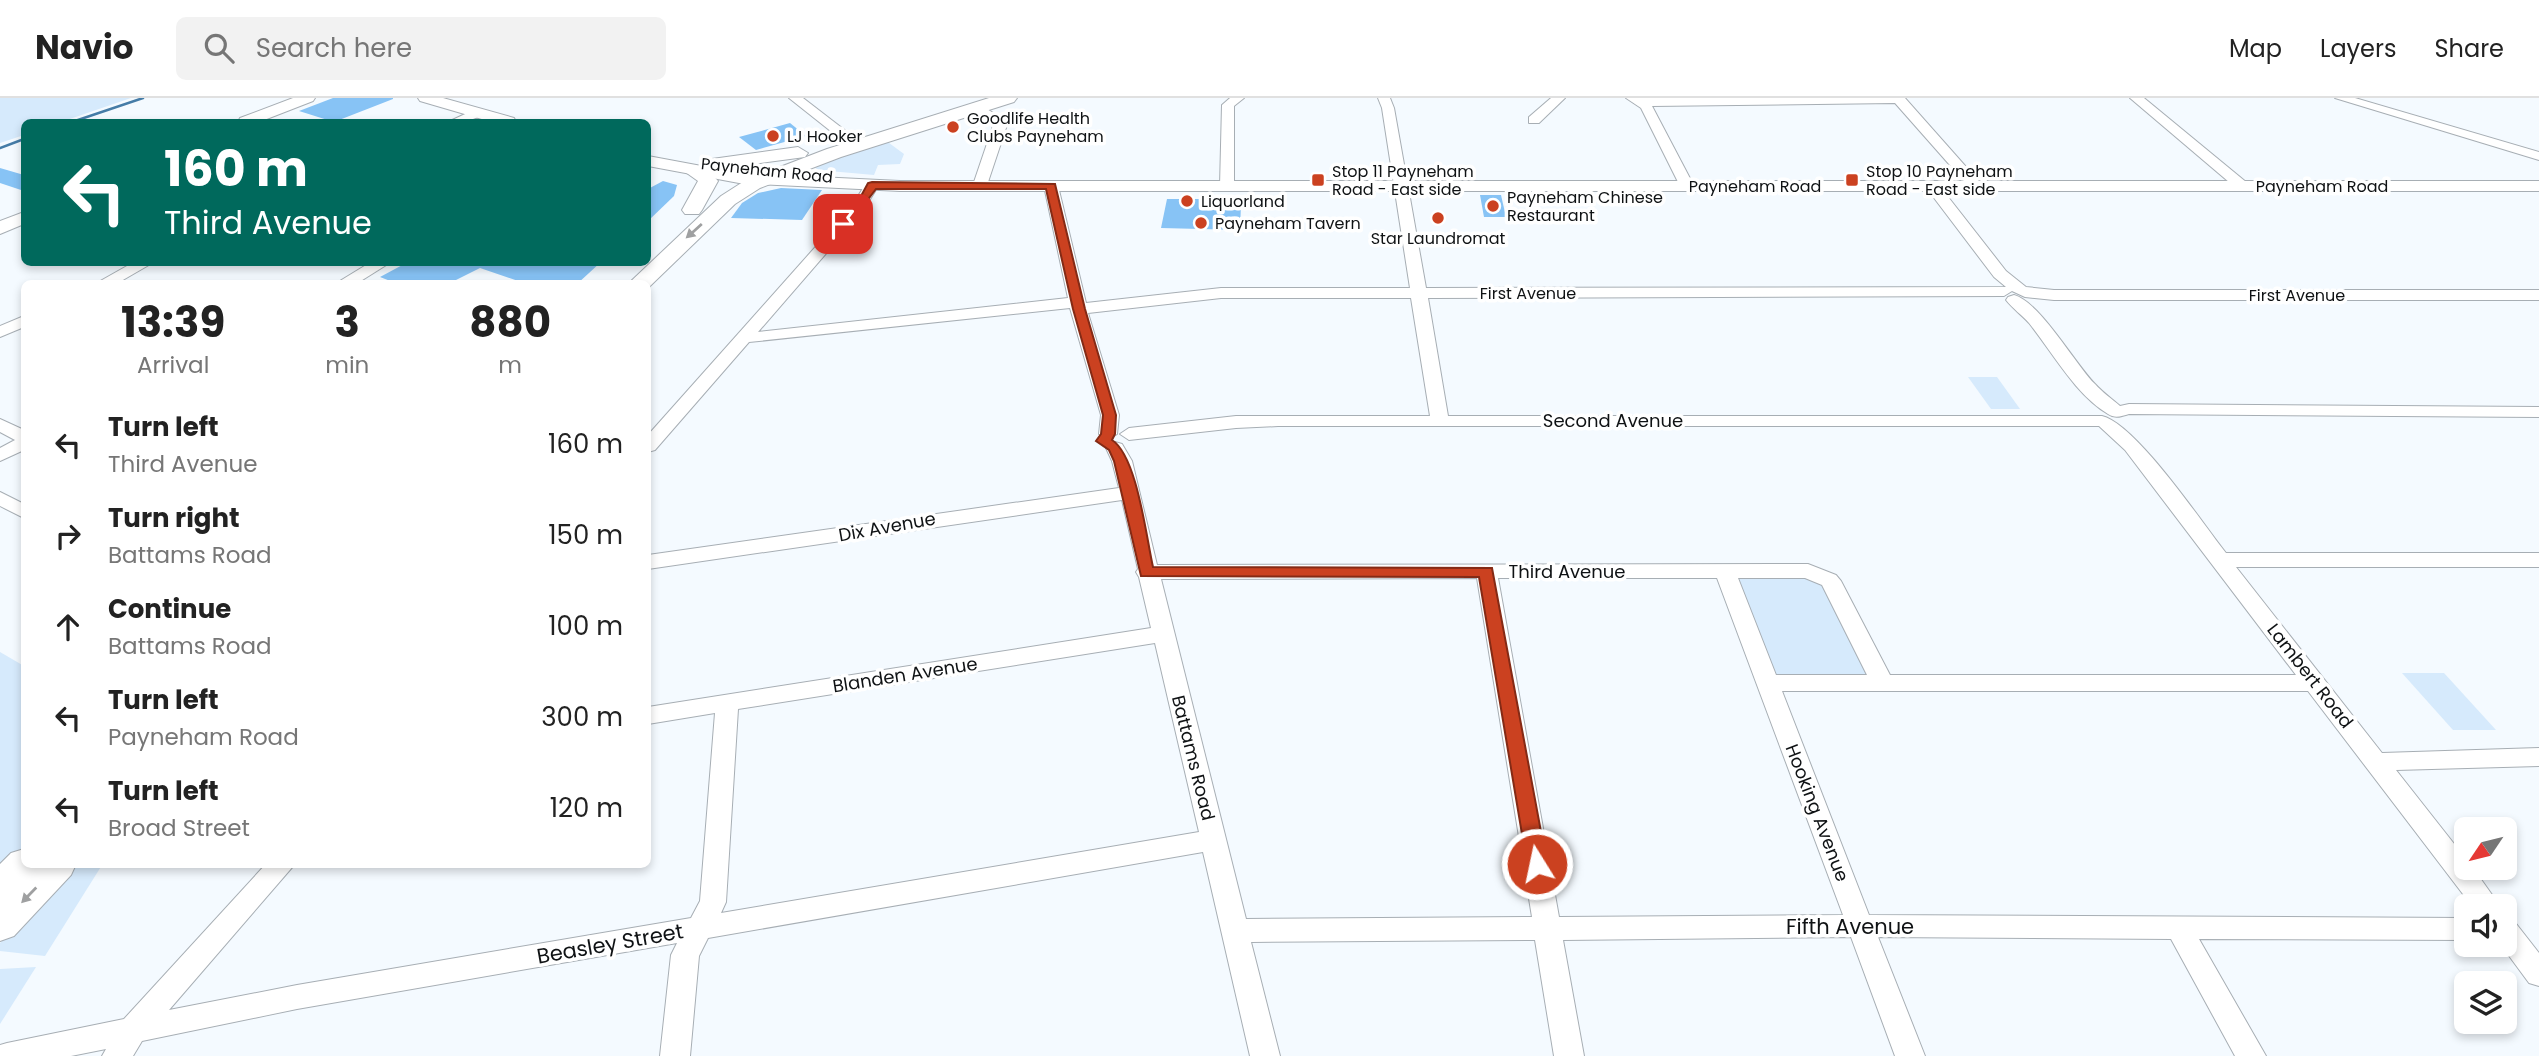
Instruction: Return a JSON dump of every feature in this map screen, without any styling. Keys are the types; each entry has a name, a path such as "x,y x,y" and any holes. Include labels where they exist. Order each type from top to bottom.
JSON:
{"highway":[{"path":"755,179 763,187 809,168 852,142 982,103 1008,98"},
{"path":"692,210 708,181 703,168 809,168"},
{"path":"651,248 719,189 809,168"},
{"path":"643,280 755,179"},
{"path":"621,280 634,266"},
{"path":"0,888 21,867"},
{"path":"0,925 54,868"}],"main road":[{"path":"254,119 307,98"},
{"path":"268,119 320,98"},
{"path":"426,98 504,119"},
{"path":"450,98 508,119"},
{"name":"Payneham Road","path":"651,155 755,179"},
{"name":"Payneham Road","path":"651,161 703,168"},
{"name":"Payneham Road","path":"809,168 872,186 2539,186"},
{"name":"Payneham Road","path":"809,168 976,185"},
{"path":"0,220 21,212"},
{"path":"0,228 21,219"}],"street":[{"path":"794,98 852,142"},
{"path":"1227,186 1228,105 1238,98"},
{"path":"1384,98 1403,186 1440,421"},
{"path":"1534,120 1559,98"},
{"path":"1687,186 1638,100 1897,98 1976,186"},
{"path":"2136,98 2241,186"},
{"path":"2341,98 2539,156"},
{"path":"976,185 1001,122 982,103"},
{"path":"462,119 476,113"},
{"path":"651,443 857,209 872,186"},
{"name":"Battams Road","path":"1051,186 1078,305 1121,439 1128,493 1146,572 1265,1056"},
{"name":"Lambert Road","path":"1933,187 2478,894"},
{"path":"111,280 139,266"},
{"path":"350,280 377,266"},
{"name":"First Avenue","path":"743,337 768,337 1211,293 2539,295"},
{"path":"0,332 21,322"},
{"name":"Second Avenue","path":"1121,439 1236,422 2067,420 2160,411 2539,412"},
{"path":"0,425 21,436"},
{"path":"0,455 21,444"},
{"name":"Dix Avenue","path":"651,562 1128,493"},
{"path":"0,498 21,510"},
{"path":"2220,560 2539,560"},
{"name":"Hooking Avenue","path":"1725,571 1910,1056"},
{"name":"Third Avenue","path":"1146,572 1808,572 1829,580 1839,593 1882,682"},
{"path":"1486,572 1569,1056"},
{"name":"Blanden Avenue","path":"651,715 1161,635"},
{"path":"1768,683 2315,683"},
{"path":"676,1056 685,954 713,902 727,703"},
{"path":"2376,762 2539,757"},
{"name":"Beasley Street","path":"7,1056 311,995 1214,840"},
{"path":"117,1056 133,1030 278,868"},
{"name":"Fifth Avenue","path":"1235,931 1861,926 2180,930 2454,929"},
{"path":"2180,930 2251,1056"},
{"path":"2517,946 2539,974"}],"shaded area":[{"path":"0,98 131,98 70,119 21,119 21,136 0,143"},
{"path":"885,140 904,154 900,164 878,165 874,175 818,170 813,166"},
{"path":"1968,377 1997,377 2020,409 1991,409"},
{"path":"1725,571 1820,575 1882,682 1768,683"},
{"path":"0,652 21,664 21,867 0,888"},
{"path":"2402,673 2444,673 2496,730 2453,730"},
{"path":"70,868 100,868 45,956 0,951 0,943"},
{"path":"36,967 0,1024 0,969"}],"building":[{"path":"333,98 393,98 342,119 324,119 299,111"},
{"name":"LJ Hooker","path":"790,123 806,136 756,150 739,137"},
{"path":"0,168 21,174 21,190 0,183"},
{"path":"663,181 677,185 674,196 651,218 651,187"},
{"path":"781,188 822,190 802,220 731,218 742,203 758,193"},
{"name":"Payneham Chinese Restaurant","path":"1480,195 1501,195 1506,217 1484,217"},
{"name":"Payneham Tavern","path":"1167,199 1207,199 1207,204 1241,204 1240,230 1161,228"},
{"path":"401,266 597,266 581,280 515,280 480,268 456,280 388,280 380,277"}],"waterway":[{"path":"81,119 143,98"},
{"path":"0,148 21,140"}],"place":[{"name":"Goodlife Health Clubs Payneham","path":"953,127"},
{"name":"LJ Hooker","path":"773,136"},
{"name":"Stop 11 Payneham Road - East side","path":"1318,180"},
{"name":"Stop 10 Payneham Road - East side","path":"1852,180"},
{"name":"Liquorland","path":"1187,201"},
{"name":"Payneham Chinese Restaurant","path":"1493,206"},
{"name":"Star Laundromat","path":"1438,218"},
{"name":"Payneham Tavern","path":"1201,223"}],"route":[{"path":"843,224 865,199 872,186 1051,186 1079,309 1110,415 1108,434 1104,441 1115,448 1122,461 1146,572 1486,572 1537,864"}]}
